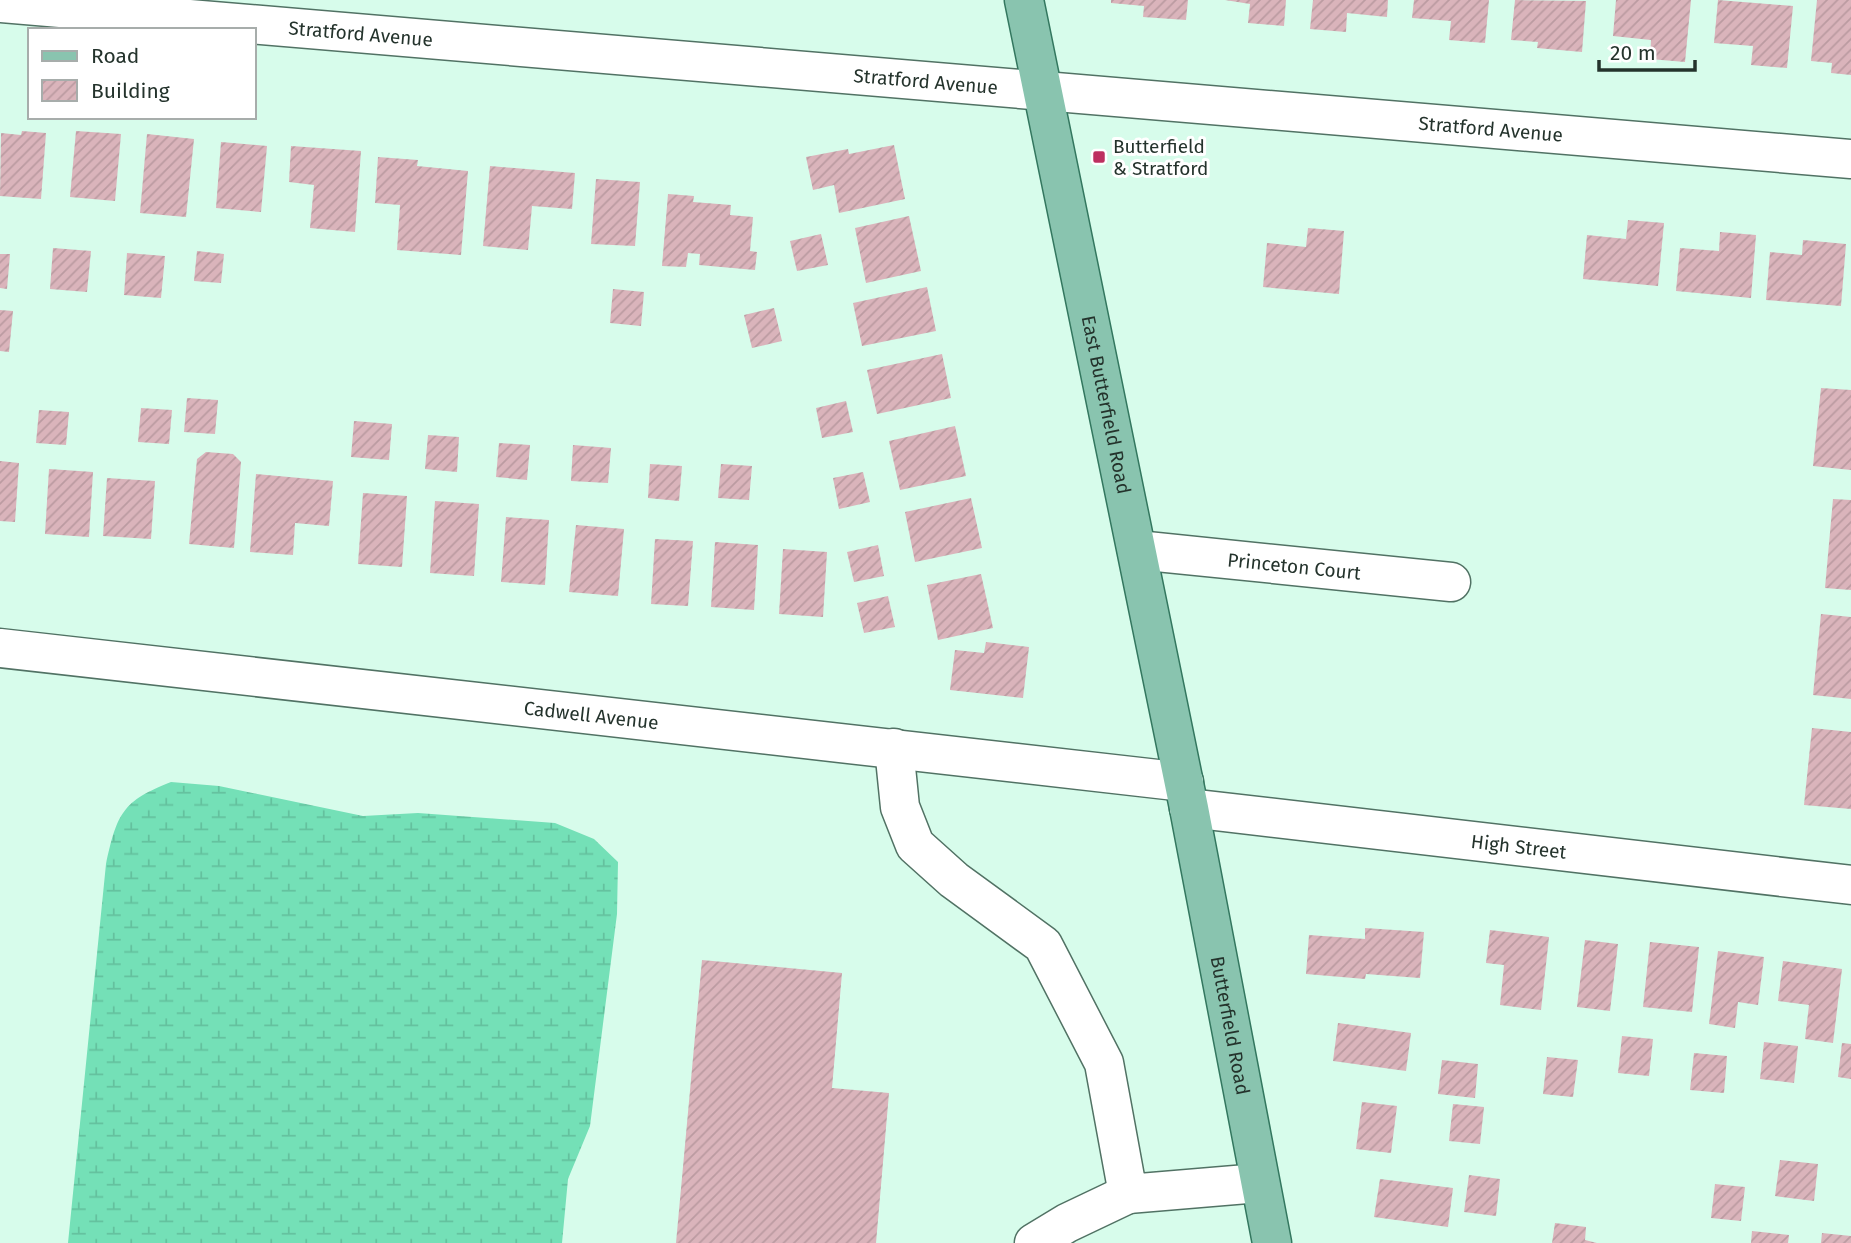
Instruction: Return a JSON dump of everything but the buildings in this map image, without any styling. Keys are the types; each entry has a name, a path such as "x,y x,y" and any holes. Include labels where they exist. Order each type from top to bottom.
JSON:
{"main road":[{"name":"East Butterfield Road","path":"1024,0 1187,795"},
{"name":"Butterfield Road","path":"1187,795 1272,1243"}],"street":[{"name":"Stratford Avenue","path":"0,3 1851,159"},
{"name":"Princeton Court","path":"1137,550 1451,582"},
{"name":"Cadwell Avenue","path":"0,648 894,748 1187,795"},
{"path":"894,748 900,807 915,845 954,880 1043,944 1104,1063 1128,1194"},
{"name":"High Street","path":"1187,795 1851,885"},
{"path":"1034,1243 1066,1223 1128,1194 1259,1183"}],"green space":[{"path":"171,782 219,786 363,816 418,813 555,823 594,839 618,862 617,914 590,1126 568,1179 562,1243 68,1243 106,864 118,821 124,811 142,796"}],"place":[{"name":"Butterfield & Stratford","path":"1099,157"}]}
